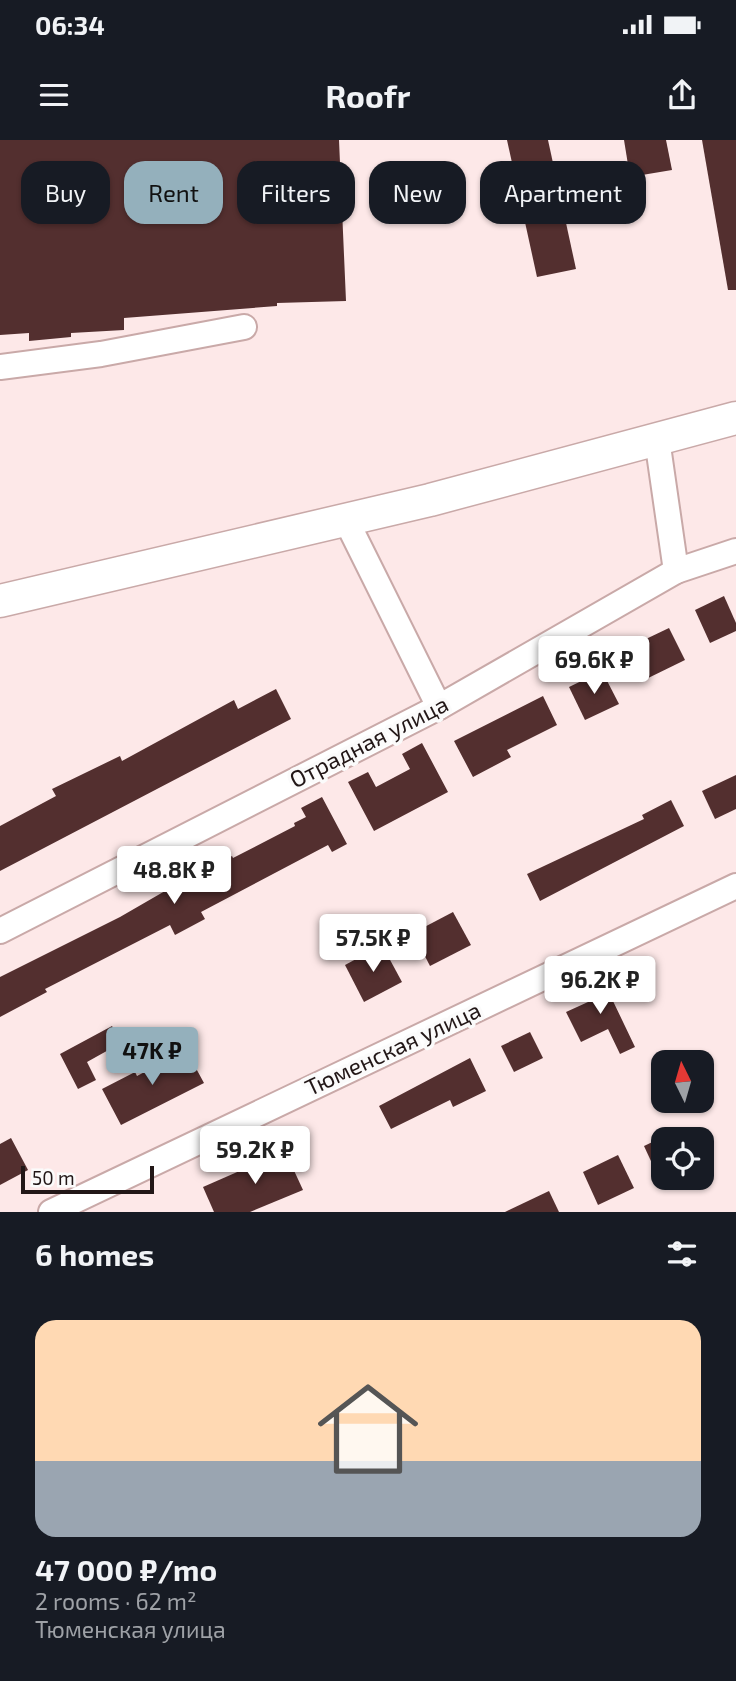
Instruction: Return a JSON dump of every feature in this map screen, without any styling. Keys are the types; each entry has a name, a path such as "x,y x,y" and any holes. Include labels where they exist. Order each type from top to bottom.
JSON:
{"main road":[{"path":"0,601 346,520 736,418"}],"street":[{"path":"0,367 101,354 244,327"},
{"path":"657,439 676,571"},
{"path":"346,520 439,707"},
{"name":"Отрадная улица","path":"0,931 439,707 676,571 736,551"},
{"name":"Тюменская улица","path":"51,1212 736,886"}],"building":[{"path":"0,140 339,140 340,161 237,161 237,224 343,224 346,301 277,303 277,306 124,318 124,330 71,333 71,337 29,341 29,333 0,335"},
{"path":"507,140 548,140 553,161 512,161"},
{"path":"624,140 666,140 672,170 646,174 646,161 627,161"},
{"path":"702,140 736,140 736,290 728,290"},
{"path":"525,224 566,224 576,269 537,277"},
{"path":"724,596 736,623 736,631 710,643 695,610"},
{"path":"669,628 685,660 640,682 625,649"},
{"path":"602,671 619,704 585,720 569,687"},
{"path":"276,689 291,719 0,871 0,826 56,796 52,789 120,756 122,761 234,700 238,709"},
{"path":"543,696 557,725 507,750 511,757 473,777 454,741"},
{"path":"422,743 448,792 374,831 348,782 368,772 376,787 410,769 402,754"},
{"path":"736,775 736,809 715,819 702,791"},
{"path":"322,797 347,844 332,852 328,845 201,912 205,919 175,935 170,925 45,989 47,992 0,1017 0,977 120,917 184,880 295,826 294,823 306,817 301,808"},
{"path":"671,800 684,826 540,901 527,874 644,819 642,815"},
{"path":"453,912 471,945 430,966 413,933"},
{"path":"382,945 402,982 364,1002 345,965"},
{"path":"601,976 635,1047 620,1054 608,1029 581,1042 566,1012 588,1002 580,986"},
{"path":"112,1026 121,1043 87,1062 96,1080 78,1089 60,1054"},
{"path":"530,1032 543,1058 514,1072 501,1046"},
{"path":"186,1050 204,1083 121,1125 102,1089 135,1072 137,1076"},
{"path":"470,1058 486,1091 453,1107 450,1100 391,1129 379,1106"},
{"path":"11,1138 28,1170 0,1185 0,1144"},
{"path":"651,1143 651,1161 644,1146"},
{"path":"285,1151 303,1190 250,1212 214,1212 203,1187"},
{"path":"618,1155 634,1188 598,1205 583,1172"},
{"path":"549,1191 559,1212 505,1212"}]}
